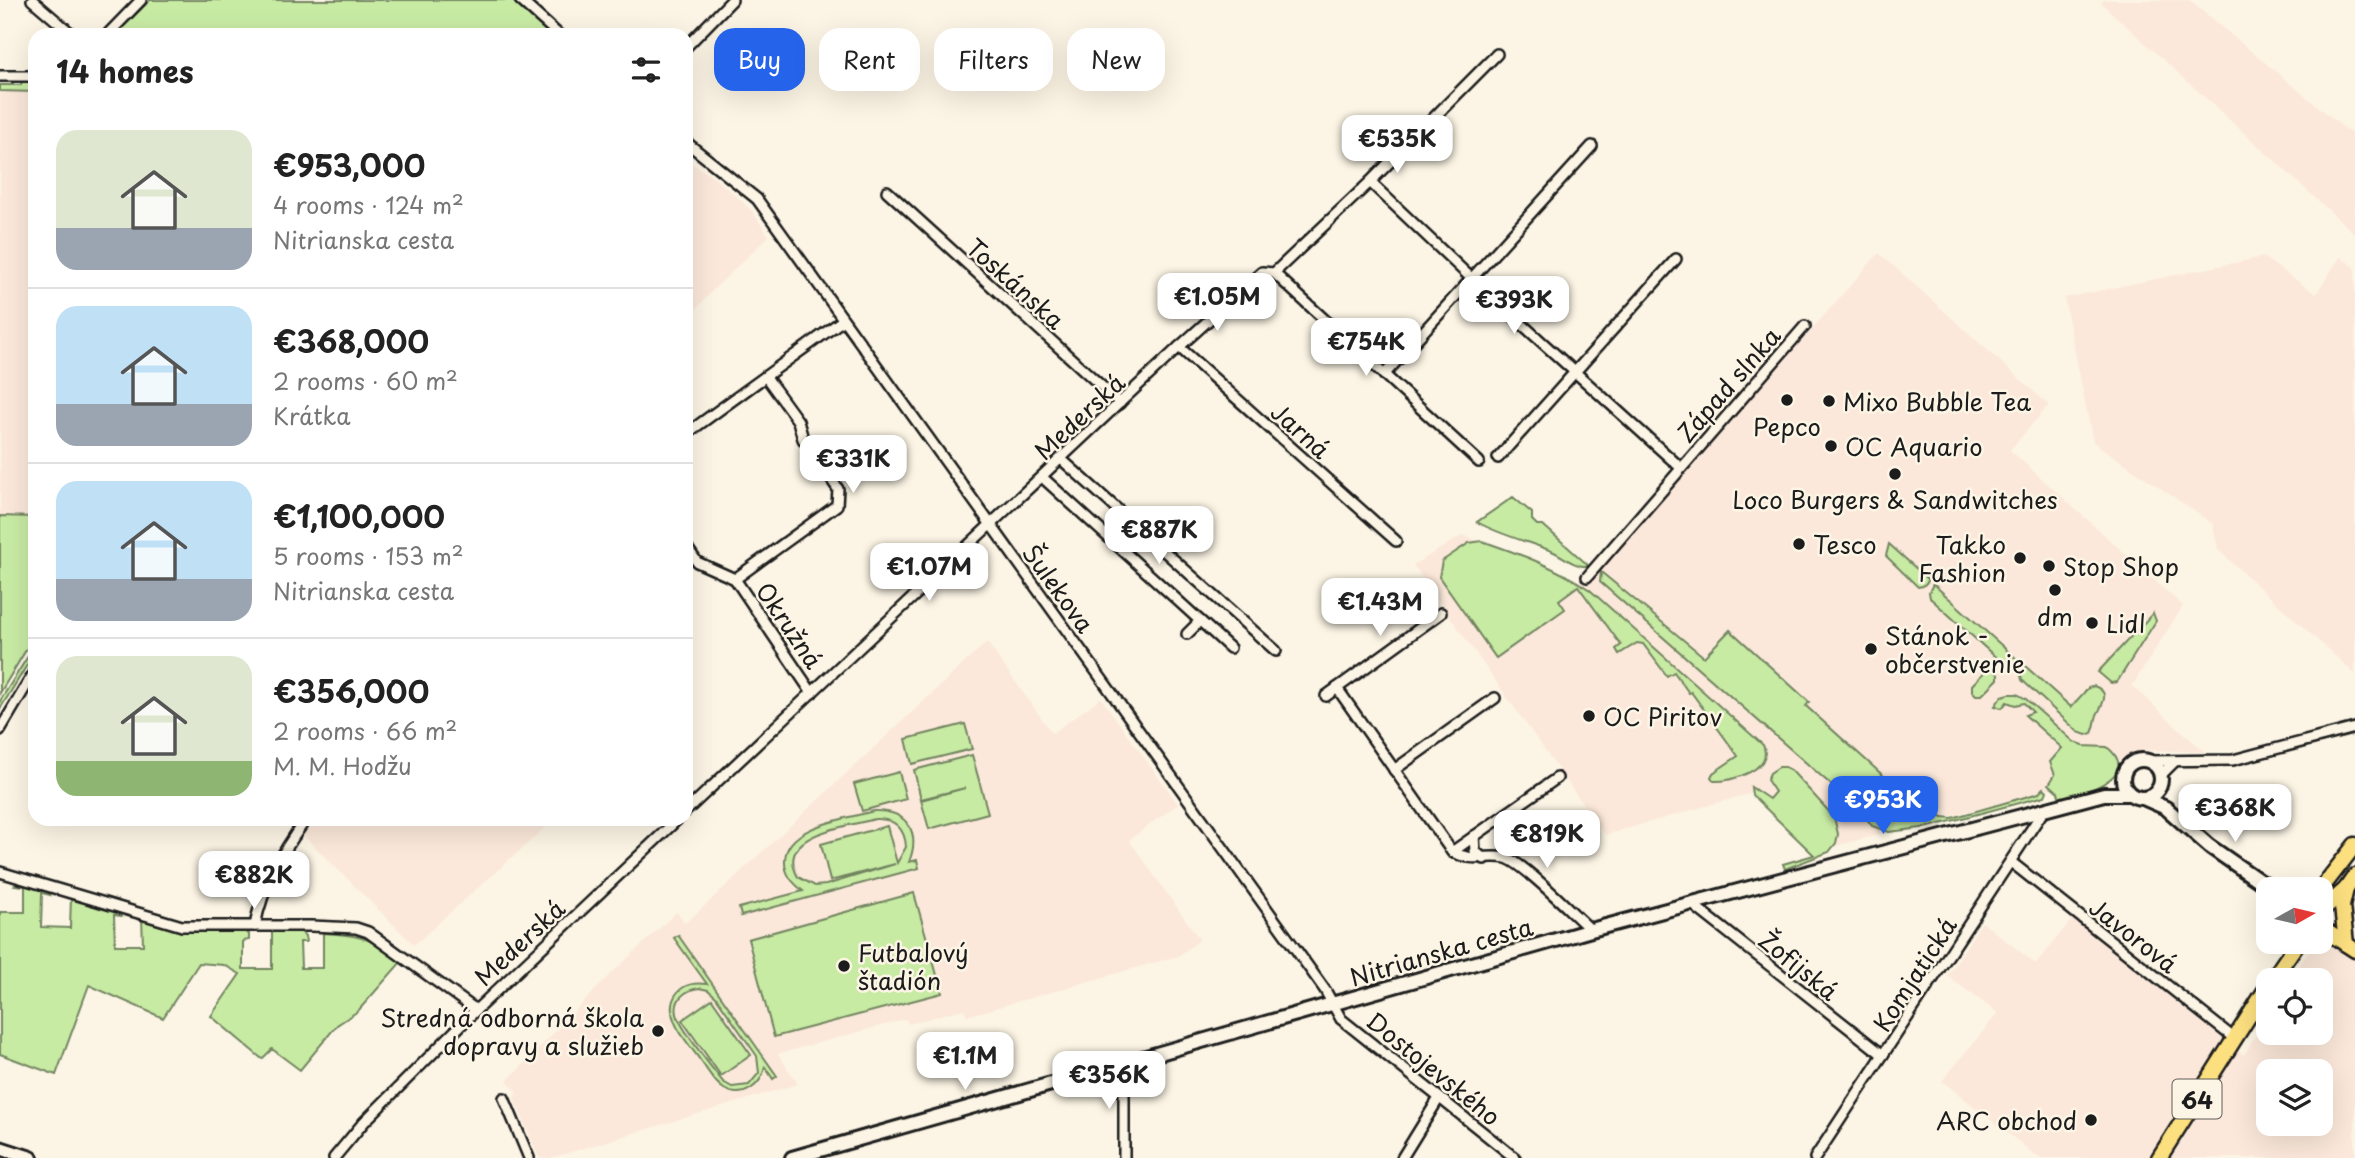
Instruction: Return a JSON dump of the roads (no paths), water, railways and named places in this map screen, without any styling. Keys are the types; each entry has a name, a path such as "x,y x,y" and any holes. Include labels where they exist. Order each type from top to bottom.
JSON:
{"main road":[{"path":"2166,808 2156,767 2146,761 2131,763 2123,778 2125,788 2130,794 2166,808 2209,846 2256,879"},
{"name":"Nitrianska cesta","path":"2104,794 2123,778"},
{"path":"2143,798 2153,794 2160,781"},
{"name":"Nitrianska cesta","path":"792,1158 1591,930 2104,794 2130,794"},
{"path":"2329,877 2355,845"},
{"path":"2333,900 2355,877"},
{"path":"2346,889 2342,906 2351,947"},
{"path":"2333,936 2351,947"},
{"name":"64","path":"2159,1158 2256,1005"},
{"path":"0,1148 31,1158"}],"street":[{"path":"32,0 65,28"},
{"path":"114,28 141,0"},
{"path":"520,0 551,28"},
{"path":"693,40 732,0"},
{"name":"Mederská","path":"693,804 1179,347 1262,272 1274,272 1370,182 1497,54"},
{"path":"0,76 28,76"},
{"path":"1384,375 1592,145"},
{"name":"Šulekova","path":"693,148 757,198 1333,1004"},
{"name":"Západ slnka","path":"1370,182 1471,278 1680,467"},
{"name":"Toskánska","path":"887,191 1120,403"},
{"path":"1498,458 1676,259"},
{"path":"1274,272 1479,461"},
{"path":"693,429 843,320"},
{"name":"Západ slnka","path":"1587,577 1805,326"},
{"name":"Jarná","path":"1179,347 1396,541"},
{"name":"Okružná","path":"736,579 836,505 838,489 803,439 798,421 766,377"},
{"path":"1061,459 1276,651"},
{"path":"1042,477 1230,648"},
{"name":"Okružná","path":"693,556 697,562 736,579 812,693"},
{"path":"1326,696 1441,613"},
{"path":"1187,634 1200,621"},
{"path":"0,730 28,683"},
{"path":"1337,688 1452,852 1463,857 1508,858 1591,930"},
{"path":"1394,770 1495,698"},
{"path":"2146,761 2217,762 2355,728"},
{"path":"2160,781 2175,761"},
{"path":"1452,852 1557,778"},
{"name":"Komjatická","path":"1815,1158 2044,810"},
{"path":"255,926 259,900 289,842 301,826"},
{"name":"Mederská","path":"334,1158 364,1122 476,1010 671,826"},
{"path":"1475,836 1475,850 1484,859"},
{"name":"Javorová","path":"2011,862 2235,1039"},
{"path":"0,872 182,926 356,928 368,932 476,1010"},
{"name":"Žofijská","path":"1692,904 1883,1055"},
{"name":"Dostojevského","path":"1333,1004 1341,1019 1515,1158"},
{"path":"1124,1064 1124,1158"},
{"path":"504,1098 528,1158"},
{"path":"1402,1158 1439,1098"}],"place":[{"name":"Pepco","path":"1787,400"},
{"name":"Mixo Bubble Tea","path":"1829,401"},
{"name":"OC Aquario","path":"1831,446"},
{"name":"Loco Burgers & Sandwitches","path":"1895,474"},
{"name":"Tesco","path":"1799,544"},
{"name":"Takko Fashion","path":"2020,558"},
{"name":"Stop Shop","path":"2049,566"},
{"name":"dm","path":"2055,590"},
{"name":"Lidl","path":"2092,623"},
{"name":"Stánok - občerstvenie","path":"1871,649"},
{"name":"OC Piritov","path":"1589,716"},
{"name":"Futbalový štadión","path":"844,966"},
{"name":"Stredná odborná škola dopravy a služieb","path":"658,1031"},
{"name":"ARC obchod","path":"2091,1120"}]}
